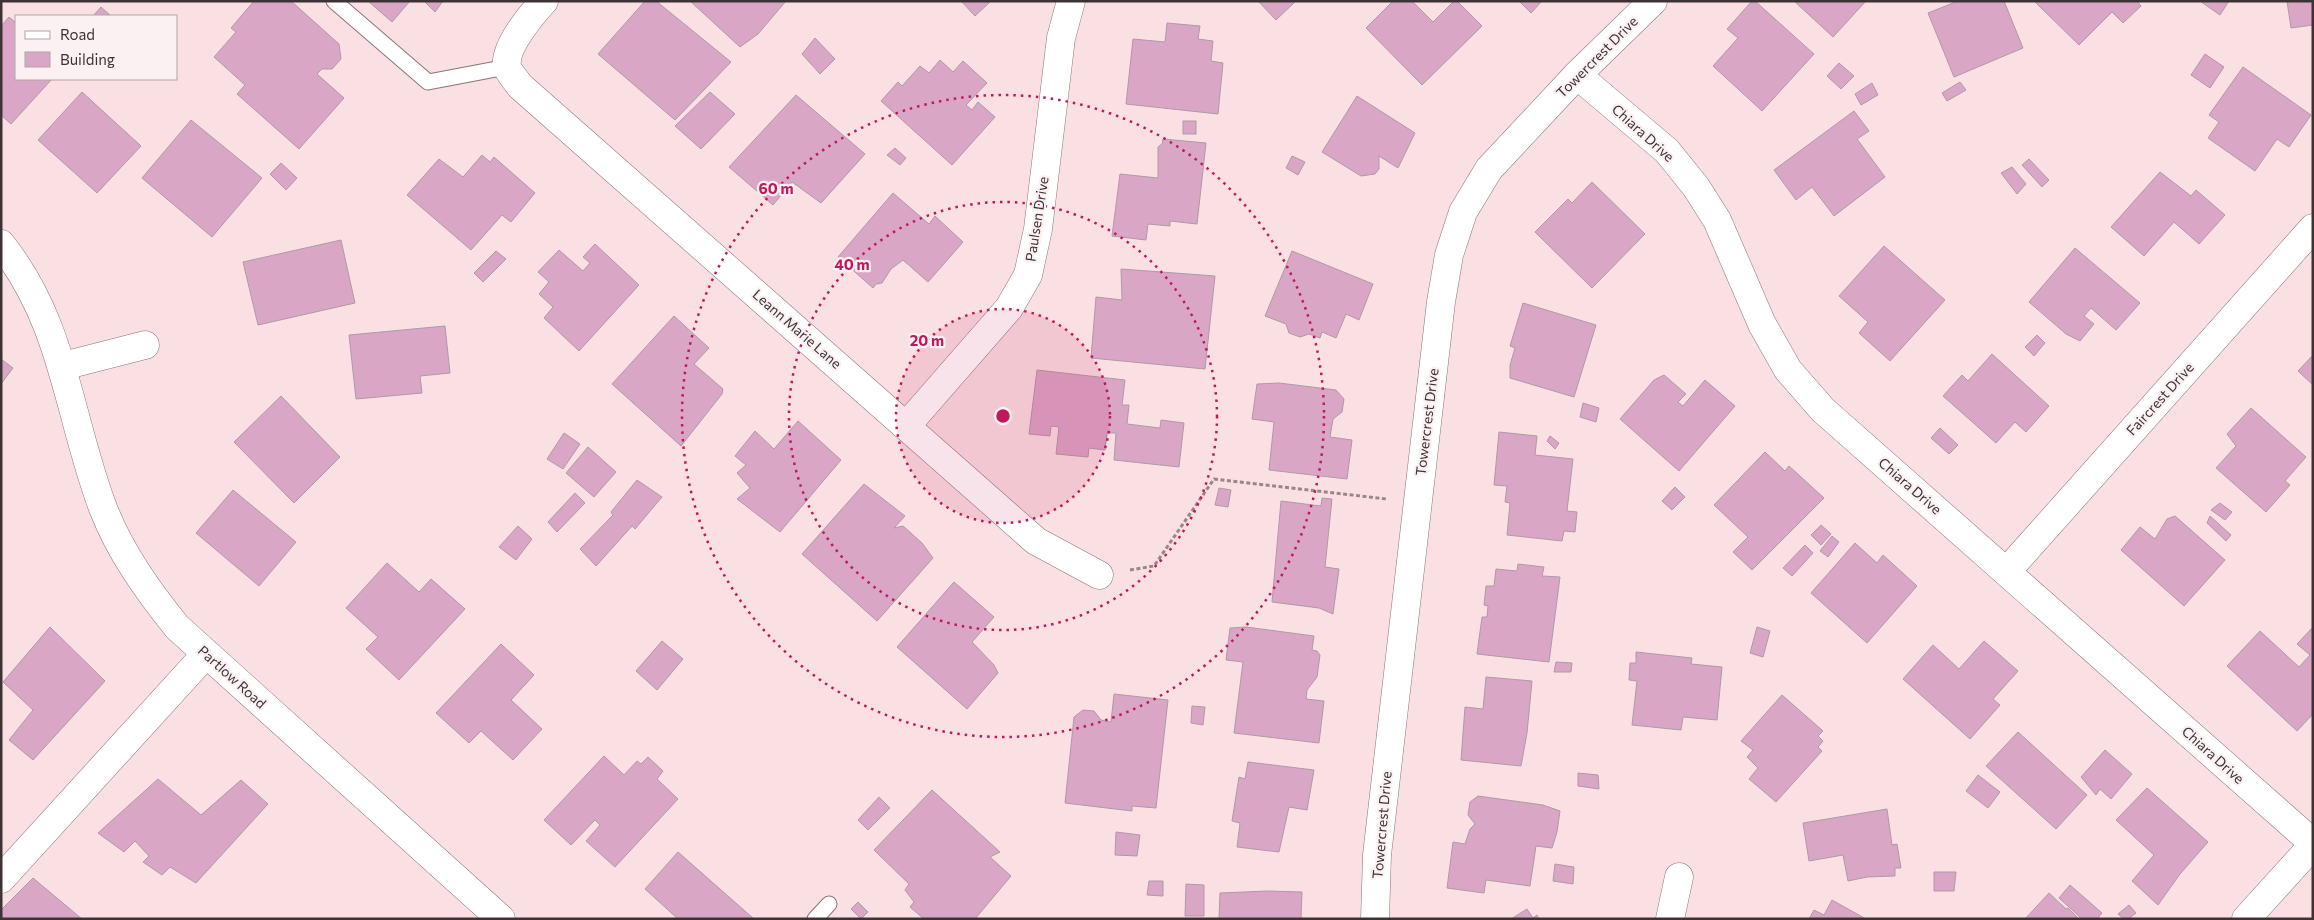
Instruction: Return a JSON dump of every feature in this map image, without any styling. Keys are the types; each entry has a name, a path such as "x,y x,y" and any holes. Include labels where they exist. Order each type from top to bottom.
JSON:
{"street":[{"path":"507,67 507,56 514,41 544,1"},
{"name":"Paulsen Drive","path":"907,425 1009,308 1028,275 1038,229 1061,38 1071,1"},
{"name":"Towercrest Drive","path":"1375,919 1377,855 1441,302 1449,255 1463,212 1489,169 1577,74 1654,1"},
{"name":"Leann Marie Lane","path":"507,67 520,86 546,110 907,425 1036,541 1099,575"},
{"name":"Chiara Drive","path":"1577,74 1667,150 1696,187 1717,220 1762,324 1788,370 1823,410 2313,844"},
{"name":"Faircrest Drive","path":"2007,571 2313,228"},
{"name":"Partlow Road","path":"1,244 29,283 44,313 63,366 88,462 103,508 118,540 146,588 177,627 501,919"},
{"path":"63,366 145,345"},
{"path":"1,879 206,654"},
{"path":"2246,919 2313,844"},
{"path":"1670,919 1679,877"}],"lane":[{"path":"334,1 428,82 507,67"},
{"path":"815,919 829,904"}],"path":[{"path":"1099,575 1154,566 1214,479 1418,502"}],"building":[{"path":"254,1 291,1 339,44 341,59 332,69 322,69 317,74 344,98 299,149 237,94 245,85 214,57 236,32 231,28"},
{"path":"368,1 410,1 392,22"},
{"path":"424,1 443,1 435,12"},
{"path":"645,1 656,1 731,62 675,120 598,54"},
{"path":"690,1 786,1 758,34 740,47"},
{"path":"961,1 991,1 975,16"},
{"path":"1258,1 1296,1 1276,20"},
{"path":"1393,1 1412,1 1433,22 1454,1 1457,1 1482,26 1422,85 1366,28"},
{"path":"1519,1 1542,1 1531,13"},
{"path":"1752,1 1755,1 1814,54 1762,111 1713,66 1738,38 1727,29"},
{"path":"1794,1 1866,1 1833,37"},
{"path":"1958,1 2004,1 2023,48 1954,77 1928,13"},
{"path":"2034,1 2137,1 2141,6 2123,23 2112,12 2079,45"},
{"path":"2200,1 2229,1 2220,15"},
{"path":"2287,1 2313,1 2313,25 2291,28"},
{"path":"101,7 110,15 94,15"},
{"path":"9,17 15,22 15,80 51,80 11,124 1,115 1,26"},
{"path":"1167,23 1200,26 1198,39 1213,41 1211,61 1223,63 1218,114 1126,104 1133,39 1165,42"},
{"path":"815,38 835,59 820,74 802,54"},
{"path":"2205,54 2224,67 2210,88 2191,75"},
{"path":"940,60 953,72 963,61 987,83 966,105 972,110 978,102 995,117 952,165 881,101 898,82 902,86 920,66 929,73"},
{"path":"1839,63 1854,76 1841,89 1827,76"},
{"path":"2243,67 2311,115 2289,147 2277,139 2255,171 2208,138 2219,122 2209,115"},
{"path":"1960,82 1966,90 1947,101 1942,93"},
{"path":"1872,83 1878,95 1861,105 1855,94"},
{"path":"82,92 141,146 97,193 38,140"},
{"path":"710,92 735,114 701,149 675,126"},
{"path":"796,95 865,154 821,203 792,182 773,205 729,167"},
{"path":"1357,96 1415,133 1398,168 1379,156 1379,169 1375,174 1361,176 1322,152"},
{"path":"1854,111 1869,131 1857,139 1885,177 1834,216 1812,187 1796,200 1774,170"},
{"path":"191,120 262,178 212,237 142,178"},
{"path":"1183,121 1196,121 1196,134 1183,134"},
{"path":"1163,139 1206,143 1197,224 1170,221 1170,226 1148,224 1146,240 1112,236 1120,174 1158,178 1158,147 1162,144"},
{"path":"895,148 906,158 900,165 887,155"},
{"path":"482,155 490,162 494,157 535,193 511,222 502,215 471,250 407,195 439,159 463,177"},
{"path":"1292,156 1305,162 1298,175 1286,168"},
{"path":"2029,159 2049,180 2042,187 2022,165"},
{"path":"281,163 297,178 286,190 270,174"},
{"path":"2012,167 2026,184 2017,194 2001,173"},
{"path":"2160,172 2191,196 2196,190 2225,215 2199,244 2174,222 2144,256 2111,227"},
{"path":"1592,182 1645,234 1592,288 1535,232 1568,199 1572,203"},
{"path":"893,193 929,224 935,216 963,242 928,282 903,260 891,269 882,283 876,284 873,288 838,257"},
{"path":"341,240 355,303 258,325 243,262"},
{"path":"595,244 639,285 579,351 544,318 553,307 539,294 549,282 538,272 559,250 583,271 590,263 583,257"},
{"path":"1884,246 1945,300 1890,361 1859,333 1868,322 1839,296"},
{"path":"2075,248 2140,303 2116,330 2091,308 2084,316 2094,324 2080,341 2066,334 2029,302"},
{"path":"496,251 506,259 483,282 474,273"},
{"path":"1292,251 1373,284 1359,320 1346,314 1336,338 1322,332 1320,338 1309,334 1300,337 1289,333 1286,324 1265,316"},
{"path":"1121,269 1215,276 1205,369 1091,358 1096,297 1122,300"},
{"path":"1523,303 1596,325 1574,397 1510,378 1510,365 1515,348 1510,346"},
{"path":"674,316 709,348 694,364 723,389 722,394 681,446 612,384"},
{"path":"445,326 450,373 420,376 422,393 356,399 349,335"},
{"path":"2037,335 2045,343 2034,356 2025,347"},
{"path":"1992,354 2049,406 2026,432 2015,422 1996,443 1943,396 1962,375 1968,381"},
{"path":"2313,355 2313,385 2298,371"},
{"path":"1,359 13,368 1,384"},
{"path":"1037,370 1125,380 1122,405 1129,405 1127,424 1160,428 1161,420 1184,423 1179,467 1114,460 1116,433 1107,433 1105,450 1089,448 1088,457 1056,454 1059,427 1051,426 1050,436 1029,434"},
{"path":"1664,375 1686,394 1678,402 1683,406 1705,380 1735,406 1679,471 1620,419 1654,380"},
{"path":"1279,383 1336,390 1344,399 1342,412 1333,419 1330,437 1352,440 1347,479 1269,470 1274,422 1252,419 1257,384"},
{"path":"281,396 340,457 294,503 234,442"},
{"path":"1583,403 1599,408 1596,422 1580,417"},
{"path":"2251,408 2306,457 2285,481 2290,485 2266,512 2216,468 2236,446 2227,434"},
{"path":"798,421 841,460 780,532 737,499 750,488 737,473 746,465 735,456 755,431 774,449"},
{"path":"1940,428 1958,445 1949,454 1931,438"},
{"path":"1499,432 1537,436 1535,455 1573,459 1567,511 1577,512 1575,532 1564,531 1562,541 1507,535 1510,503 1505,502 1507,486 1494,485"},
{"path":"564,433 580,444 563,469 547,459"},
{"path":"1550,436 1559,443 1555,449 1547,441"},
{"path":"588,447 616,472 594,497 566,473"},
{"path":"1765,452 1785,471 1789,466 1824,498 1752,570 1733,552 1748,537 1714,505"},
{"path":"637,480 662,497 635,529 632,526 596,566 580,549 613,515 611,512"},
{"path":"864,484 905,516 894,528 903,526 922,543 933,558 877,621 802,554"},
{"path":"1675,487 1685,497 1672,510 1662,501"},
{"path":"1219,488 1231,490 1228,507 1215,505"},
{"path":"233,490 296,542 259,586 196,533"},
{"path":"575,493 585,503 557,532 548,522"},
{"path":"1322,498 1332,499 1325,567 1339,569 1333,614 1319,608 1272,602 1281,501 1321,506"},
{"path":"2220,503 2232,512 2225,520 2211,510"},
{"path":"2175,516 2225,560 2184,606 2121,550 2140,527 2155,539 2167,519"},
{"path":"2210,516 2231,535 2226,541 2207,523"},
{"path":"1821,525 1831,534 1821,545 1811,535"},
{"path":"518,526 532,539 516,560 499,547"},
{"path":"1832,536 1839,542 1828,557 1820,551"},
{"path":"1855,543 1877,563 1883,555 1917,586 1867,643 1811,593"},
{"path":"1805,545 1813,553 1792,576 1783,568"},
{"path":"387,563 419,592 431,579 465,609 399,680 366,649 378,637 346,608"},
{"path":"1518,564 1544,567 1542,576 1560,577 1549,662 1477,654 1482,617 1487,617 1488,606 1484,605 1486,586 1494,586 1496,569 1517,571"},
{"path":"954,582 994,617 972,642 994,665 998,673 967,709 897,647"},
{"path":"50,627 105,681 33,760 9,740 33,710 3,682"},
{"path":"1246,627 1314,636 1312,650 1317,651 1320,655 1317,677 1307,690 1306,699 1324,701 1319,743 1234,733 1243,662 1226,660 1230,628"},
{"path":"1757,627 1770,631 1763,657 1750,653"},
{"path":"2313,627 2313,714 2297,731 2227,666 2260,631 2299,667 2310,655 2297,644"},
{"path":"662,641 683,659 657,690 636,671"},
{"path":"1984,641 2018,671 1993,699 2000,705 1970,739 1903,679 1933,645 1959,669"},
{"path":"501,644 534,675 511,700 542,729 513,760 481,731 469,743 436,713"},
{"path":"1636,652 1692,658 1691,664 1722,667 1717,720 1683,717 1681,730 1632,725 1637,681 1629,680 1630,663 1636,663"},
{"path":"1556,662 1572,663 1571,672 1554,672"},
{"path":"1486,677 1532,681 1527,733 1521,766 1461,760 1465,707 1483,709"},
{"path":"1114,694 1168,700 1156,808 1132,806 1132,811 1065,803 1074,717 1083,710 1094,711 1101,720 1111,722"},
{"path":"1782,695 1823,731 1818,736 1823,741 1818,747 1822,751 1776,802 1749,779 1758,768 1747,757 1753,750 1741,741"},
{"path":"1192,706 1205,707 1203,725 1191,723"},
{"path":"2018,732 2087,795 2056,829 1986,766"},
{"path":"2105,750 2132,774 2111,799 2100,789 2096,795 2081,777"},
{"path":"604,756 624,775 637,761 641,764 648,757 663,771 657,779 678,799 615,867 586,841 600,825 595,820 571,845 544,820"},
{"path":"1248,762 1314,770 1307,810 1289,807 1279,852 1237,847 1240,823 1232,821 1239,777 1245,779"},
{"path":"1578,773 1598,775 1599,789 1578,786"},
{"path":"1978,775 2000,792 1988,808 1966,791"},
{"path":"158,779 201,815 241,780 268,804 196,883 170,867 162,875 143,862 149,856 135,841 124,852 98,833"},
{"path":"2147,788 2208,842 2180,874 2158,905 2132,881 2154,855 2116,820"},
{"path":"932,790 1000,852 990,857 1011,876 975,919 924,919 910,907 914,902 905,890 909,884 874,850"},
{"path":"1478,796 1543,805 1560,811 1557,832 1552,848 1536,846 1530,886 1486,880 1484,893 1447,888 1453,842 1465,844 1470,829 1475,824 1468,815 1470,802"},
{"path":"879,797 890,808 868,830 858,820"},
{"path":"1887,809 1892,845 1897,844 1901,868 1895,868 1895,876 1867,877 1848,881 1843,855 1809,861 1803,823"},
{"path":"1116,832 1140,835 1137,856 1115,855"},
{"path":"678,852 754,919 678,919 645,889"},
{"path":"1555,864 1574,867 1573,884 1553,881"},
{"path":"1934,872 1956,872 1954,891 1934,891"},
{"path":"33,878 82,919 1,919 1,910"},
{"path":"1149,881 1163,881 1163,896 1147,895"},
{"path":"1186,884 1204,885 1204,916 1185,916"},
{"path":"2070,885 2102,913 2097,919 2082,919 2059,898"},
{"path":"1302,892 1301,919 1219,919 1220,893"},
{"path":"2049,893 2066,909 2068,908 2079,919 2025,919"},
{"path":"1832,900 1866,919 1809,919 1814,910 1824,915"},
{"path":"858,902 868,912 861,919 851,909"},
{"path":"2129,905 2136,913 2128,919 2124,919 2118,914"},
{"path":"1527,909 1533,918 1537,915 1539,919 1511,919"}]}
